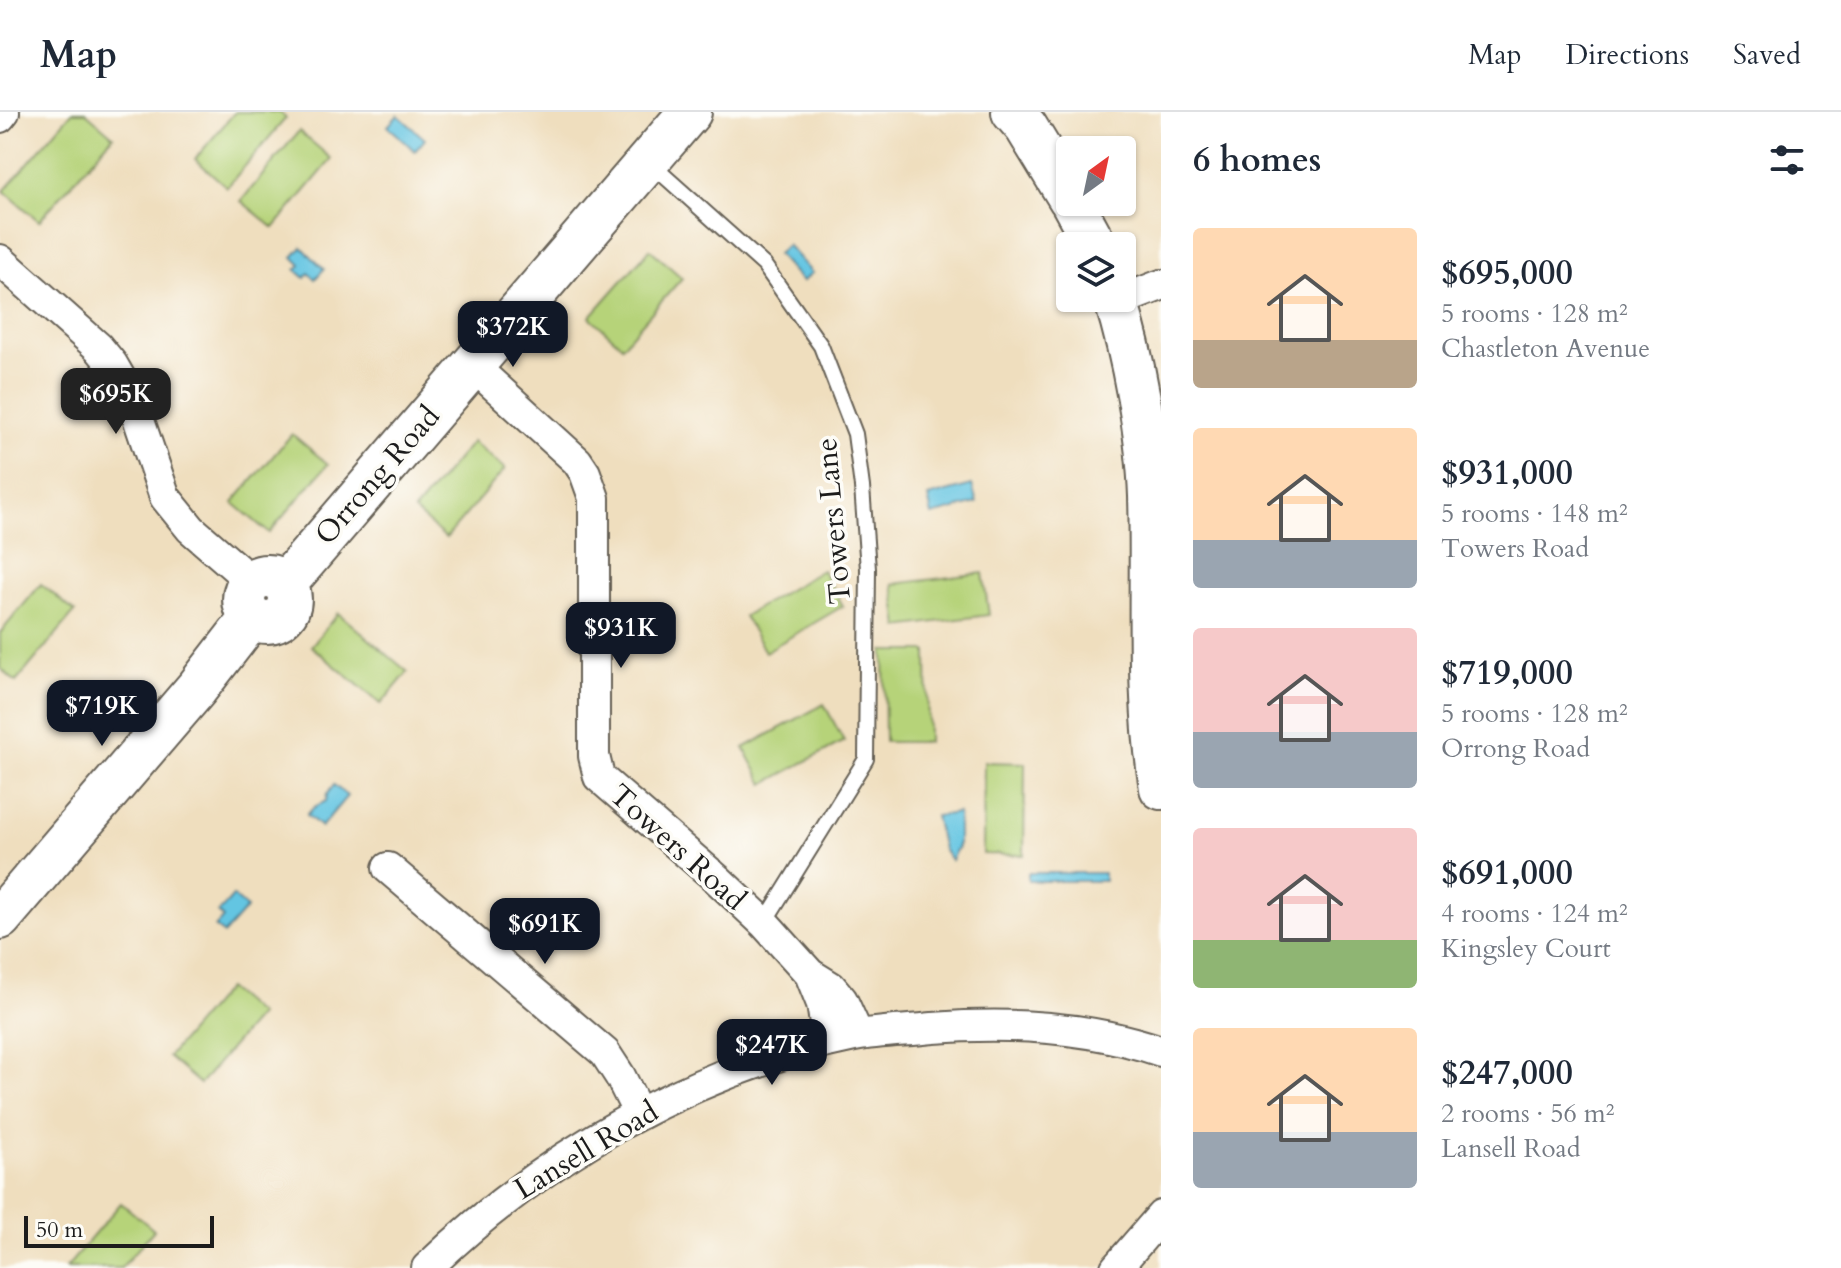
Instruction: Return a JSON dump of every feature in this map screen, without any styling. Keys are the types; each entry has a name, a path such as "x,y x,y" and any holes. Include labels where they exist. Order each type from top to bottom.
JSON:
{"street":[{"path":"0,117 4,112"},
{"name":"Orrong Road","path":"0,918 197,688 263,594 473,366 690,112"},
{"path":"1013,112 1056,176"},
{"path":"0,260 98,347 112,364 131,397 165,497 191,529 263,594"},
{"path":"1136,293 1161,285"},
{"path":"1119,312 1144,433 1150,492 1154,746 1161,788"},
{"name":"Towers Road","path":"473,366 577,461 590,484 594,498 594,756 599,777 764,923 810,974 831,987 842,1000 858,1035"},
{"path":"388,868 605,1053 639,1114"},
{"name":"Towers Road","path":"810,974 822,1004 828,1042"},
{"name":"Lansell Road","path":"427,1268 516,1190 571,1152 639,1114 782,1054 858,1035 1004,1025 1090,1031 1155,1045"},
{"path":"1116,1268 1161,1216"}],"lane":[{"name":"Towers Lane","path":"647,161 764,265 821,346 855,434 868,569 866,759 764,923"}],"green space":[{"path":"72,112 85,112 113,136 39,221 4,191"},
{"path":"235,112 279,112 286,118 227,187 195,159"},
{"path":"299,131 332,159 274,228 241,201"},
{"path":"650,249 682,278 622,346 590,317"},
{"path":"292,434 328,464 269,533 233,503"},
{"path":"472,442 505,469 446,538 414,511"},
{"path":"822,570 843,606 765,652 744,616"},
{"path":"983,573 989,615 899,627 893,584"},
{"path":"41,584 75,612 16,682 0,668 0,633"},
{"path":"338,613 408,672 381,704 311,646"},
{"path":"884,651 927,651 928,742 885,742"},
{"path":"824,704 844,741 764,784 744,748"},
{"path":"984,762 1025,763 1024,855 983,854"},
{"path":"227,988 259,1015 200,1084 168,1057"},
{"path":"121,1203 154,1230 121,1268 66,1268"}],"water":[{"path":"398,115 425,139 415,151 388,126"},
{"path":"787,245 812,273 802,282 777,254"},
{"path":"302,247 324,269 315,279 309,273 305,278 296,270 301,265 293,257"},
{"path":"972,485 977,503 932,515 928,497"},
{"path":"334,785 347,796 321,827 307,815 326,801"},
{"path":"958,813 958,846 951,860 943,849 935,816"},
{"path":"1028,873 1104,873 1104,881 1028,881"},
{"path":"233,896 247,908 224,934 215,927 223,918 218,913"}]}
